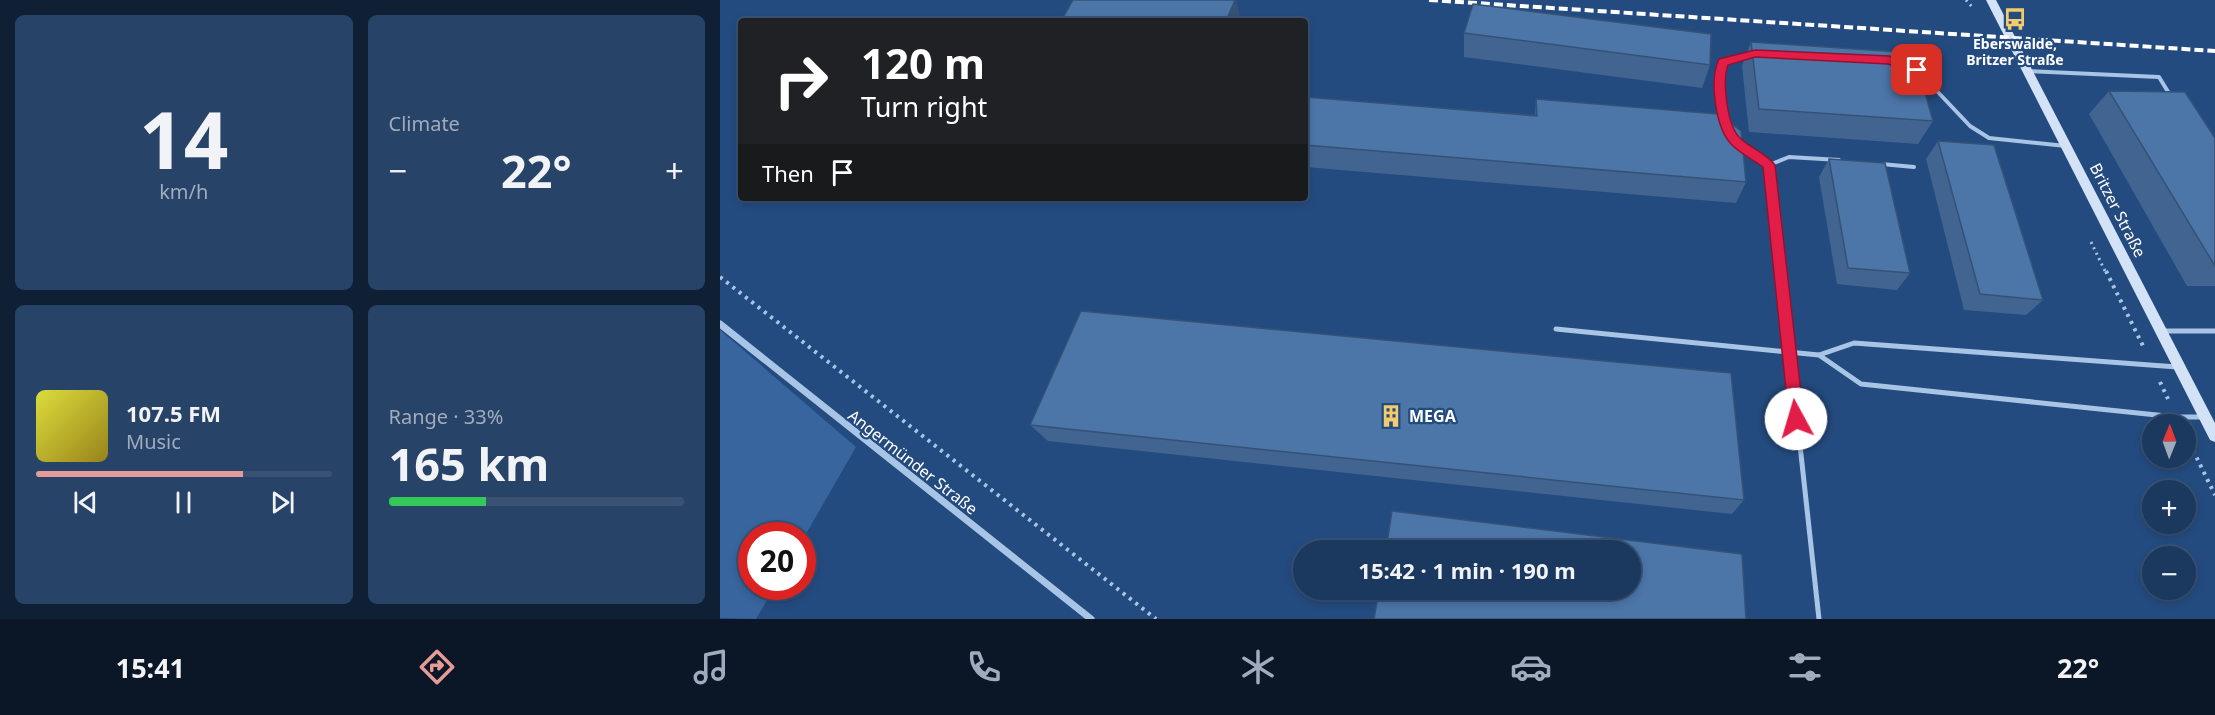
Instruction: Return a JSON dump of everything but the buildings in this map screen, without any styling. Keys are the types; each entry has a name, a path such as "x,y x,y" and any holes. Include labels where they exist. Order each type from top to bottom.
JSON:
{"main road":[{"name":"Britzer Straße","path":"1991,0 2215,436"}],"street":[{"name":"Angermünder Straße","path":"720,324 1091,619"}],"lane":[{"path":"1731,133 1726,125 1719,75 1723,62 1755,53"},
{"path":"1908,67 1917,70 1970,126 1989,138 2066,146"},
{"path":"2027,71 2159,77 2171,96"},
{"path":"1736,141 1768,165 1819,619"},
{"path":"1768,165 1789,157 1846,160"},
{"path":"1880,164 1914,167"},
{"path":"1556,329 1819,355 1854,343 2180,367"},
{"path":"2162,331 2215,331"},
{"path":"1819,355 1861,384 2176,417 2205,417"}],"path":[{"path":"720,277 1156,619"},
{"path":"2196,456 2215,495"}],"shaded area":[{"path":"720,330 856,447 813,522 738,522 738,600 767,600 756,619 720,618"}],"railway":[{"path":"1429,0 2215,51"}],"place":[{"name":"Eberswalde, Britzer Straße","path":"2015,19"},
{"name":"MEGA","path":"1391,416"}],"route":[{"path":"1796,419 1768,165 1736,141 1726,125 1719,75 1723,62 1755,53 1889,60 1917,70"}]}
